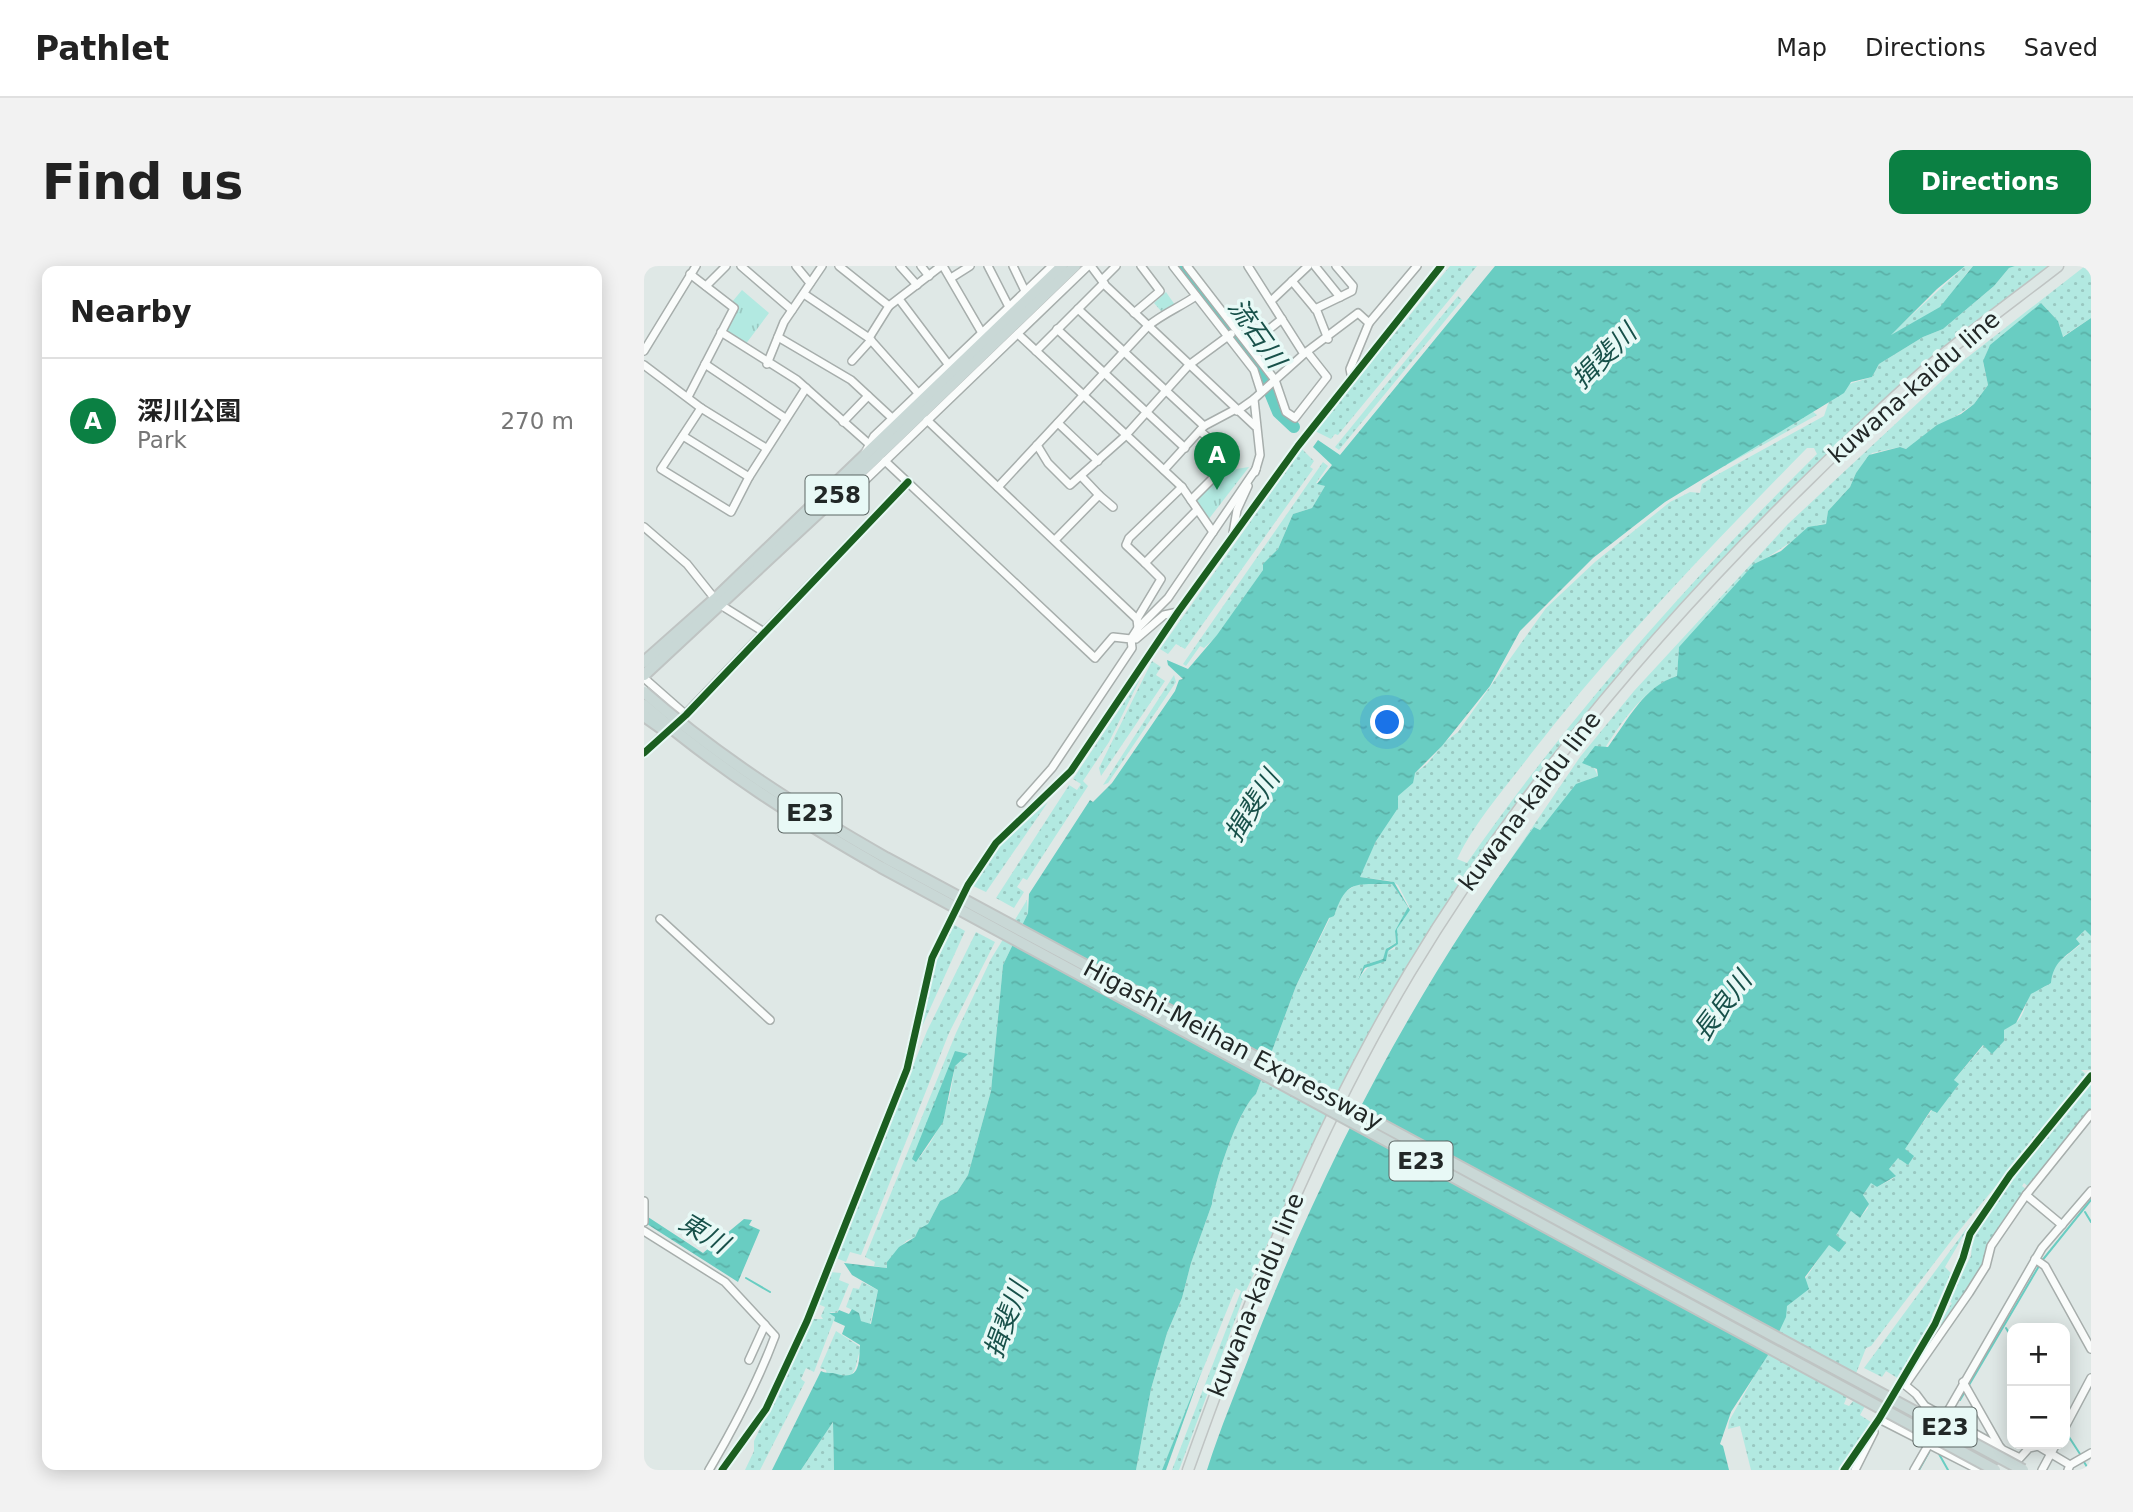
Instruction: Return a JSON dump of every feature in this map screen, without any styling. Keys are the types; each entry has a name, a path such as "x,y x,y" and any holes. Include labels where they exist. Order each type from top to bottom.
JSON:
{"highway":[{"name":"258","path":"644,662 717,602 830,502 1024,308 1062,266"},
{"name":"258","path":"644,677 867,449 1024,308 1075,266"},
{"name":"Higashi-Meihan Expressway","path":"644,692 722,755 775,792 886,858 2022,1470"},
{"name":"Higashi-Meihan Expressway","path":"644,705 716,764 780,807 881,867 1995,1470"},
{"path":"644,716 696,754 716,764"}],"main road":[{"name":"kuwana-kaidu line","path":"1188,1470 1278,1231 1348,1088 1409,974 1515,817 1637,663 1741,547 1938,359 2058,266"}],"street":[{"path":"644,351 696,266"},
{"path":"706,286 726,266"},
{"path":"741,266 792,310"},
{"path":"796,266 810,283"},
{"path":"767,364 792,310 822,266"},
{"path":"839,266 888,306"},
{"path":"900,266 917,285"},
{"path":"921,266 929,276"},
{"path":"852,361 870,339 888,306 942,266 982,332"},
{"path":"951,278 970,266"},
{"path":"988,266 1009,307"},
{"path":"1013,266 1025,291"},
{"path":"722,332 806,388 843,422 867,449 892,418 1052,266"},
{"path":"830,502 853,492 1089,266 1134,313 1255,426"},
{"path":"1036,351 1116,266"},
{"path":"1134,313 1160,291 1141,266"},
{"path":"1173,266 1196,296 1232,333 1249,345 1274,381 1286,412 1295,418 1327,377 1306,353 1248,266"},
{"path":"1187,266 1232,333 1263,390"},
{"path":"1271,301 1308,266"},
{"path":"1315,266 1340,297"},
{"path":"1315,309 1352,291 1353,286 1336,266"},
{"path":"1351,375 1350,369 1369,323 1417,266"},
{"path":"722,1470 766,1409 807,1321 907,1069 923,988 932,958 948,923 996,843 1071,771 1233,534 1351,375 1441,266"},
{"path":"688,397 734,308 690,274"},
{"path":"1292,281 1315,309 1328,339"},
{"path":"804,294 870,339 918,393"},
{"path":"998,487 1148,326 1166,311 1178,309 1196,296"},
{"path":"898,299 948,364"},
{"path":"1078,309 1166,391 1225,452 1220,471 1191,500"},
{"path":"1164,470 1202,429 1254,399 1306,353 1328,339 1358,313 1369,323"},
{"path":"1249,345 1282,319"},
{"path":"1057,329 1185,448"},
{"path":"1037,445 1048,463 1070,485 1125,436 1189,365 1232,333"},
{"path":"1017,334 1182,487 1213,532"},
{"path":"778,337 851,380 892,418"},
{"path":"705,364 785,418"},
{"path":"644,365 701,408 766,448"},
{"path":"701,408 662,469 731,512 748,477 806,388"},
{"path":"843,422 868,396"},
{"path":"1233,534 1231,530 1237,510 1260,455 1254,399"},
{"path":"927,420 1137,619"},
{"path":"1058,423 1098,461"},
{"path":"683,436 748,477"},
{"path":"885,461 1095,658 1113,636 1136,639 1164,615 1178,612"},
{"path":"1021,803 1052,768 1132,648 1131,639 1138,628 1168,597 1256,469"},
{"path":"1082,477 1113,507"},
{"path":"644,753 686,715 908,482"},
{"path":"1138,628 1137,619 1161,579 1126,545 1129,538 1182,487"},
{"path":"1055,540 1099,495"},
{"path":"1145,563 1197,510"},
{"path":"644,527 687,564 717,602 764,632"},
{"path":"644,677 686,715"},
{"path":"660,919 769,1020"},
{"path":"1903,1383 1935,1324 1963,1258 1970,1234 2010,1175 2091,1076"},
{"path":"1844,1470 1969,1293 1986,1266 1991,1246 2026,1195 2091,1114"},
{"path":"1914,1470 2039,1261 2062,1225 2091,1191"},
{"path":"2026,1195 2062,1225"},
{"path":"644,1201 644,1222"},
{"path":"644,1230 725,1282 775,1336 750,1399 709,1470"},
{"path":"2039,1261 2091,1349"},
{"path":"749,1360 765,1325"},
{"path":"2070,1418 2091,1378"},
{"path":"1903,1383 1925,1406 2020,1458"},
{"path":"1966,1386 2001,1449"},
{"path":"1879,1419 1979,1470"},
{"path":"1855,1470 1879,1419"},
{"path":"2020,1458 2028,1449"},
{"path":"2042,1470 2053,1449"},
{"path":"2055,1449 2069,1467 2091,1453"},
{"path":"2020,1458 2022,1470"}],"green space":[{"path":"1450,266 1477,266 1338,435 1335,434 1331,439 1315,431"},
{"path":"1965,266 1973,266 1947,303 1922,320 1890,335"},
{"path":"2049,266 1935,354 1878,408 1869,412 1869,417 1739,544 1469,872 1321,1131 1288,1199 1245,1293 1179,1470 1172,1470 1241,1291 1236,1288 1162,1470 1136,1470 1151,1389 1167,1333 1182,1298 1212,1204 1222,1163 1242,1115 1256,1094 1296,986 1342,894 1359,883 1392,884 1408,907 1397,929 1410,908 1398,885 1391,881 1359,877 1397,796 1415,773 1458,732 1546,608 1595,562 1670,502 1690,492 1700,493 1702,484 1713,477 1824,416 1829,401 1843,393 1846,385 1872,377 1879,364 1923,337 1943,329 1994,286 2009,268","holes":["1807,448 1814,448 1817,454 1677,600 1589,702 1506,808 1467,863 1457,859 1490,806 1595,675 1735,522","1396,943 1395,949 1388,951 1386,961 1372,963 1358,979 1364,965 1383,959 1388,947"]},
{"path":"2085,266 2091,266 2091,318 2062,337 2058,321 2041,303 1989,347 1983,362 1988,385 1974,404 1906,449 1900,447 1872,453 1856,473 1850,487 1828,511 1826,524 1817,525 1768,557 1679,647 1677,676 1652,690 1629,714 1594,768 1598,776 1589,779 1540,830 1534,827 1510,860 1580,757 1634,691 1788,524 1964,360"},
{"path":"742,290 769,313 745,345 729,334 727,328 738,307 732,302"},
{"path":"1166,292 1175,305 1161,311 1154,303"},
{"path":"1458,296 1462,300 1339,450 1335,447"},
{"path":"1812,411 1817,415 1710,474"},
{"path":"1302,449 1314,461 1310,467 1313,469 1185,649 1176,644 1168,654 1160,649"},
{"path":"1323,462 1328,466 1316,483 1325,486 1312,508 1293,514 1278,549 1264,564 1263,570 1217,636 1204,648 1200,646 1186,666 1183,664"},
{"path":"1249,467 1208,520 1196,498 1223,471"},
{"path":"1152,661 1161,667 1156,675 1165,681 1101,776 1099,768"},
{"path":"1174,675 1176,682 1108,783 1103,785"},
{"path":"1141,677 1109,742 1083,781 1088,786 1027,880 1023,878 1017,887 1024,892 1014,908 996,898 1069,785 1077,790 1081,784 1073,779"},
{"path":"1048,802 986,892 971,885 1000,845"},
{"path":"1027,900 1028,913 1003,965 991,1091 968,1175 957,1192 940,1201 928,1224 915,1237 906,1241 888,1261 887,1268 874,1266 875,1262 865,1257 956,1033 991,959","holes":["955,1052 950,1096 940,1125 916,1161"]},
{"path":"951,923 965,931 920,1031 930,977"},
{"path":"2085,930 2091,936 2091,1070 2081,1070 2087,1075 1954,1237 1871,1346 1866,1348 1844,1404 1849,1406 1854,1400 1865,1406 1860,1415 1871,1422 1840,1470 1751,1470 1740,1426 1728,1429 1729,1421 1755,1375 1787,1306 1851,1211 1860,1218 1868,1208 1863,1195 1871,1182 1877,1187 1894,1178 1889,1169 1898,1157 1908,1165 1904,1149 1932,1110 1936,1113 1958,1085 1954,1080 1984,1045 2004,1041 2004,1030 2018,1021 2029,996 2045,987 2056,964 2080,945 2076,940"},
{"path":"976,932 995,942 949,1033 861,1255 850,1252 846,1262 836,1258 927,1031"},
{"path":"2091,1082 2091,1110 2029,1187 2024,1183 2022,1186 2027,1190 1989,1245 1984,1266 1907,1376 1952,1303 1948,1301 1971,1256 1973,1235 2012,1179 2016,1178 2014,1176"},
{"path":"1972,1221 1945,1267 1953,1275 1932,1315 1935,1317 1899,1379 1886,1371 1882,1377 1864,1368"},
{"path":"830,1272 841,1273 839,1280 849,1284 837,1313 830,1312 835,1317 814,1372 806,1368 801,1379 805,1382 760,1470 745,1470 754,1451 754,1441 812,1319 823,1319 821,1316 825,1307 818,1304"},
{"path":"862,1282 878,1290 870,1324 861,1321 859,1313 846,1307 853,1288 859,1289"},
{"path":"836,1331 862,1348 849,1378 827,1375 826,1370 820,1368"},
{"path":"833,1422 834,1470 801,1470"}],"water":[{"name":"揖斐川","path":"1495,266 1965,266 1937,289 1891,335 1940,307 1973,266 2015,266 2009,268 1994,286 1943,329 1923,337 1879,364 1872,377 1851,382 1844,393 1665,502 1593,558 1520,631 1490,686 1442,746 1415,773 1413,783 1398,796 1398,808 1376,841 1360,877 1394,882 1410,910 1397,929 1398,944 1388,951 1386,961 1365,968 1358,980 1364,965 1383,959 1386,949 1396,943 1395,931 1408,907 1392,884 1354,886 1343,895 1296,986 1256,1094 1242,1115 1228,1146 1212,1204 1182,1298 1167,1333 1151,1389 1136,1470 834,1470 833,1422 801,1470 772,1470 821,1371 845,1376 857,1369 860,1345 842,1334 845,1326 834,1321 835,1317 829,1313 837,1313 839,1310 849,1314 852,1309 859,1313 861,1321 871,1324 878,1290 852,1275 844,1263 887,1268 887,1262 899,1247 915,1237 919,1229 928,1224 940,1201 957,1192 968,1175 991,1091 1003,965 1028,913 1029,894 1090,800 1093,802 1112,783 1175,691 1179,680 1183,679 1168,665 1167,660 1188,669 1217,635 1263,570 1263,564 1278,549 1293,514 1312,508 1325,486 1317,484 1332,465 1313,447 1318,440 1340,455"},
{"name":"長良川","path":"2041,303 2058,321 2063,337 2091,318 2091,936 2085,930 2076,939 2080,944 2057,965 2051,983 2031,994 2016,1023 2004,1030 2004,1041 1992,1054 1983,1045 1954,1080 1959,1084 1937,1113 1931,1110 1905,1149 1914,1156 1908,1165 1898,1158 1889,1169 1896,1176 1877,1187 1871,1183 1863,1195 1869,1204 1860,1218 1851,1211 1836,1235 1846,1243 1839,1252 1829,1245 1805,1277 1809,1289 1787,1306 1786,1317 1768,1355 1731,1412 1720,1444 1723,1446 1729,1470 1207,1470 1281,1277 1342,1143 1376,1077 1450,950 1534,827 1540,830 1576,784 1598,776 1597,769 1582,763 1595,746 1608,747 1646,696 1665,681 1677,676 1679,647 1754,564 1781,551 1808,527 1826,524 1828,511 1850,487 1869,455 1900,447 1906,449 1937,425 1961,414 1974,404 1988,385 1983,361 1990,345"},
{"path":"955,1051 968,1054 955,1066 943,1122 916,1162 912,1159"},
{"path":"648,1217 703,1253 744,1219 752,1220 749,1225 760,1230 738,1282 647,1224"},
{"path":"1201,1372 1166,1470 1162,1470"}],"waterway":[{"name":"流石川","path":"1179,266 1262,373 1278,412 1294,427"},
{"path":"2041,1262 2091,1200"},
{"path":"2085,1212 2091,1222"},
{"path":"1969,1385 2039,1266"},
{"name":"東川","path":"746,1278 770,1292"},
{"path":"1960,1400 1966,1390"},
{"path":"2070,1439 2080,1454"},
{"path":"1919,1470 1929,1452"},
{"path":"1939,1454 1948,1470"},
{"path":"2084,1462 2089,1470"}],"cycle path":[{"path":"722,1470 766,1409 807,1321 907,1069 932,958 968,885 996,843 1071,771 1178,612 1298,446 1441,266"},
{"path":"644,753 686,715 908,482"},
{"path":"1844,1470 1879,1419 1935,1324 1963,1258 1970,1234 2010,1175 2091,1076"}],"place":[{"name":"深川公園","path":"1217,490"}]}
